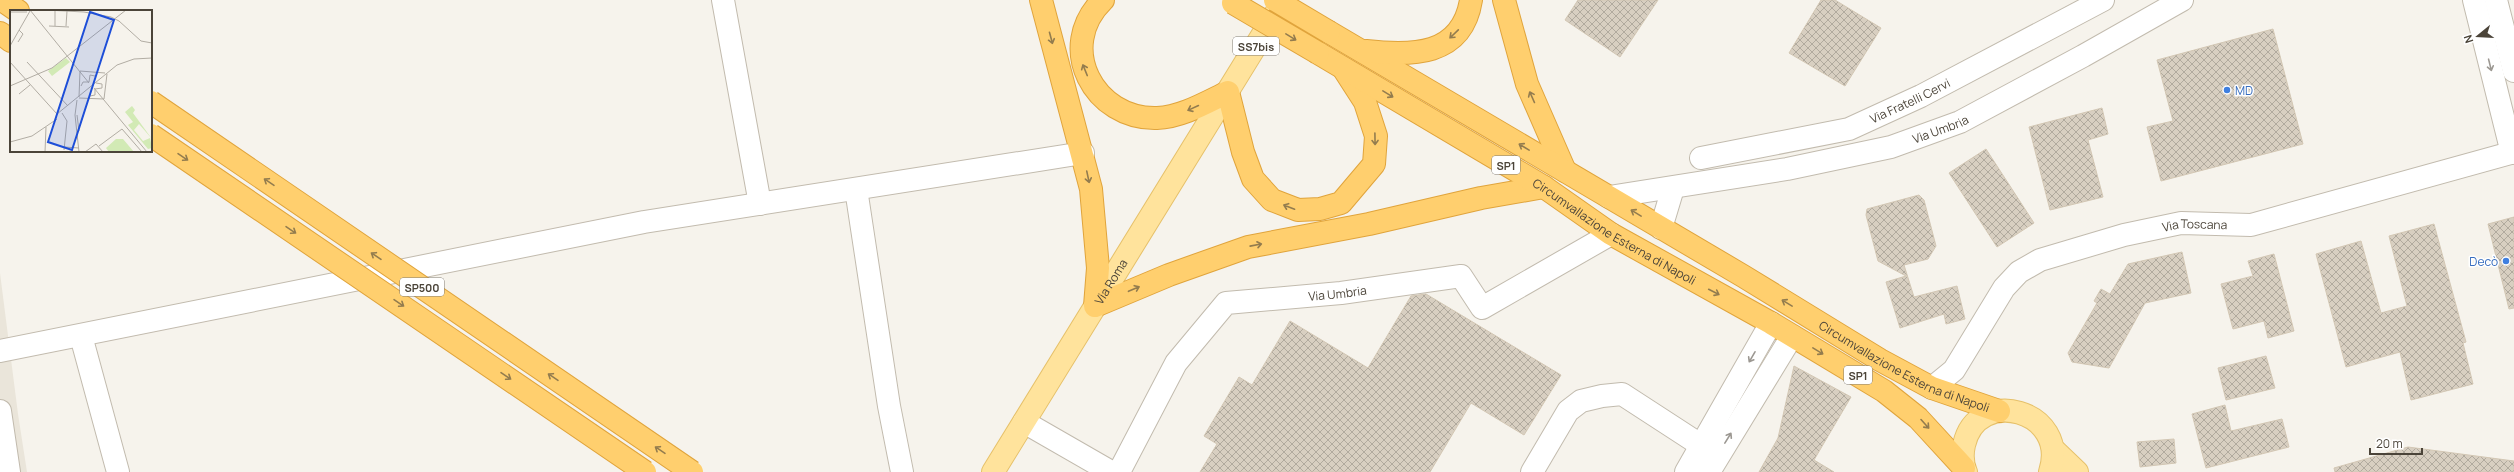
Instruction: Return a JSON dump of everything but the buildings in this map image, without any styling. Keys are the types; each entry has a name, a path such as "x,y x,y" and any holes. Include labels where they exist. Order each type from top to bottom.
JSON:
{"highway":[{"path":"2,0 17,10"},
{"path":"1041,0 1083,153 1090,188 1098,268 1095,306 1169,275 1248,247 1369,224 1481,198 1544,187"},
{"path":"1103,0 1095,8 1085,27 1081,53 1084,72 1106,102 1124,113 1158,118 1185,112 1228,92 1243,152 1253,179 1272,200 1298,210 1320,209 1341,203 1374,164 1376,136 1368,109 1342,67"},
{"name":"Circumvallazione Esterna di Napoli","path":"1275,0 1661,228 1880,360 1932,388 1998,411"},
{"path":"1360,51 1390,54 1423,53 1442,46 1459,29 1471,0"},
{"path":"1504,0 1527,84 1565,172"},
{"name":"Circumvallazione Esterna di Napoli","path":"1231,2 1544,187 1611,234 1771,323 1884,391 1918,418 1964,471"},
{"path":"0,33 10,40"},
{"name":"SP500","path":"152,103 692,472"},
{"name":"SP500","path":"152,136 645,472"}],"main road":[{"name":"SS7bis","path":"1228,92 1284,0"},
{"name":"Via Roma","path":"993,472 1228,92"},
{"path":"1964,471 1962,453 1969,432 1985,416 1998,411 2013,410 2027,414 2040,423 2048,435 2053,449 2077,472"},
{"path":"2050,472 2053,449"}],"street":[{"path":"723,0 760,204"},
{"name":"Via Fratelli Cervi","path":"1701,158 1849,129 1921,96 2103,0"},
{"name":"Via Umbria","path":"1609,198 1787,169 1891,147 1960,122 2083,56 2182,0"},
{"path":"2474,0 2513,152"},
{"path":"2496,0 2514,71"},
{"name":"Via Toscana","path":"1932,388 1954,370 2004,288 2019,272 2040,260 2124,235 2181,223 2251,225 2513,152"},
{"path":"0,351 81,336 644,222 1083,153"},
{"path":"1661,228 1673,188"},
{"path":"856,189 889,406 902,472"},
{"name":"Via Umbria","path":"1119,472 1176,363 1226,303 1341,293 1462,276 1482,308 1611,234"},
{"path":"1686,472 1771,323"},
{"path":"81,336 118,472"},
{"path":"1709,472 1792,336"},
{"path":"1532,472 1568,411 1581,401 1602,396 1622,394 1702,446"},
{"path":"0,411 2,445 9,472"},
{"path":"1024,422 1111,472"}],"shaded area":[{"path":"0,273 18,414 27,472 0,472"}],"place":[{"name":"MD","path":"2227,90"},
{"name":"Decò","path":"2506,261"}]}
